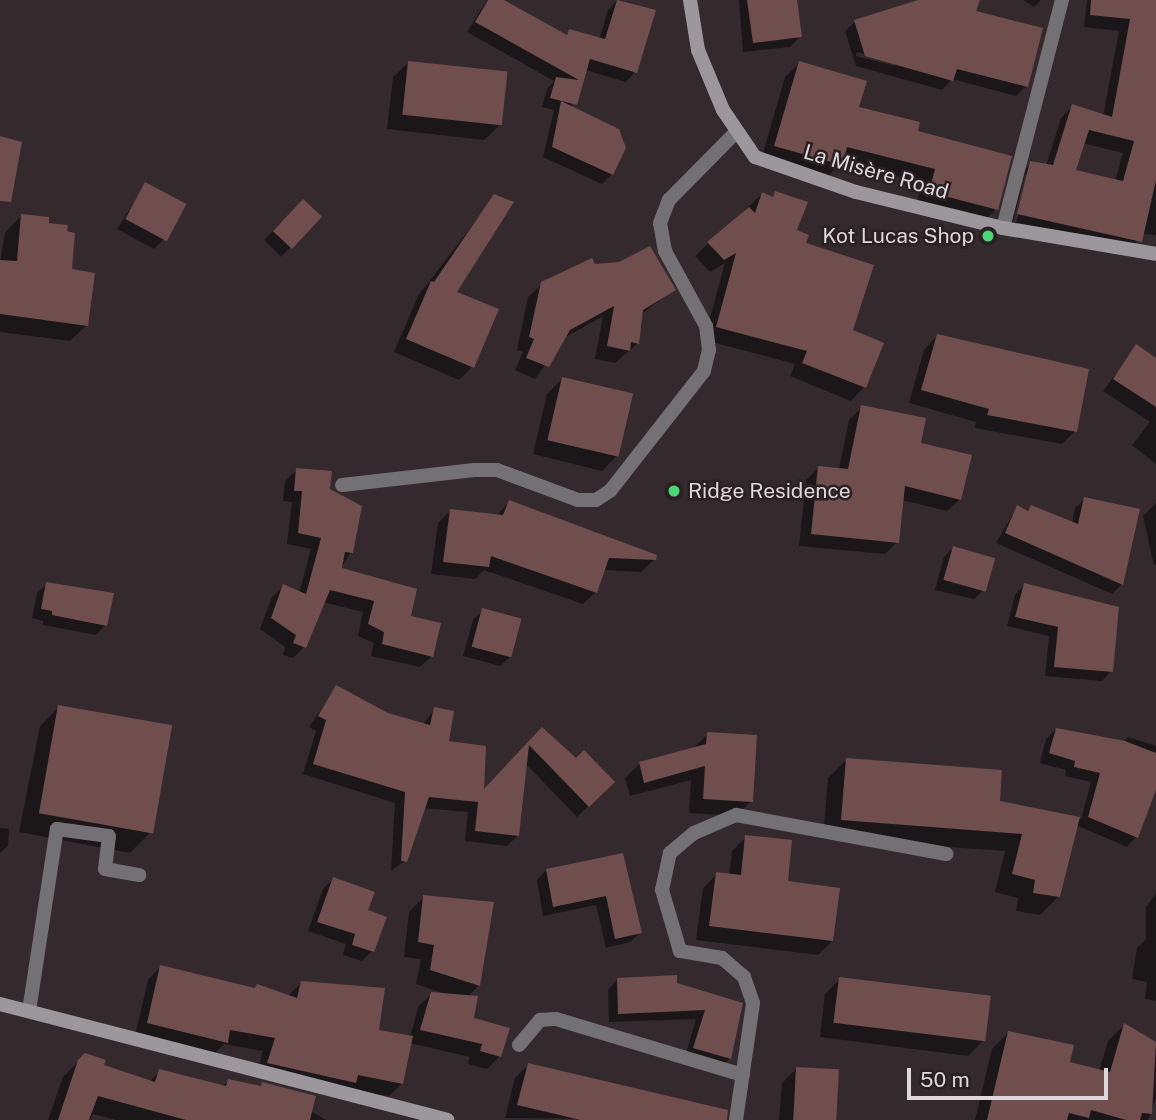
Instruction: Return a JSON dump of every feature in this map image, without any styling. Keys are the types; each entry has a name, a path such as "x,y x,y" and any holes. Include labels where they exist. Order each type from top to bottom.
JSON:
{"main road":[{"name":"La Misère Road","path":"690,0 698,50 736,132 755,157 806,177 1003,228 1156,254"},
{"path":"0,1004 447,1120"}],"street":[{"path":"1003,228 1062,0"},
{"path":"342,485 474,470 497,470 578,500 596,500 610,491 704,371 709,350 706,326 665,251 660,223 669,200 736,132"},
{"path":"736,1120 753,1003 744,977 722,958 680,951 662,890 670,853 694,833 736,815 946,854"},
{"path":"29,1011 57,830 109,836 105,869 139,875"},
{"path":"519,1045 540,1020 556,1020 743,1075"}],"building":[{"path":"488,0 504,0 567,35 569,29 605,39 617,0 656,10 637,73 590,59 577,105 550,98 556,77 579,80 475,22"},
{"path":"747,0 797,0 802,37 753,43"},
{"path":"918,0 980,0 976,11 1043,28 1028,87 957,69 953,81 865,56 854,20"},
{"path":"1091,0 1156,0 1156,180 1142,242 1017,214 1030,161 1053,165 1072,104 1112,117 1130,19 1090,15","holes":["1089,130 1134,141 1123,181 1076,170"]},
{"path":"408,61 507,71 502,125 402,115"},
{"path":"799,61 867,81 859,107 920,122 918,131 1012,156 998,210 929,192 935,169 847,147 842,165 774,146"},
{"path":"561,101 619,129 626,148 613,175 552,147"},
{"path":"0,136 22,142 11,202 0,201"},
{"path":"145,182 186,204 167,241 125,219"},
{"path":"775,191 808,202 797,230 809,235 806,243 874,265 853,330 884,343 866,388 802,363 807,351 716,327 736,253 724,260 707,242 749,207 755,213 762,192 773,197"},
{"path":"494,194 514,202 457,292 499,309 474,368 406,339 431,281 434,282"},
{"path":"303,199 322,217 292,249 273,231"},
{"path":"21,214 49,217 49,223 68,225 67,231 75,233 72,269 95,273 88,326 0,314 0,260 17,261"},
{"path":"650,246 676,290 643,310 639,344 631,342 630,351 607,346 614,306 570,330 549,367 526,358 534,339 529,337 541,282 592,258 595,264 619,262"},
{"path":"937,334 1089,369 1077,432 987,415 989,409 921,390"},
{"path":"1136,344 1156,358 1156,407 1113,379"},
{"path":"562,377 633,393 619,457 547,440"},
{"path":"861,405 926,418 921,443 972,455 961,500 905,486 899,543 811,534 818,466 848,469"},
{"path":"296,468 332,471 330,489 362,506 353,553 345,552 342,568 417,589 411,616 441,623 433,657 382,644 384,632 368,624 374,601 330,590 306,648 293,643 296,635 271,618 283,584 306,594 321,538 298,533 302,491 294,491"},
{"path":"1084,497 1140,509 1123,585 1005,533 1017,505 1028,511 1031,505 1078,524"},
{"path":"509,500 657,555 656,560 609,558 597,593 491,556 489,567 443,562 450,509 503,515"},
{"path":"953,546 995,558 986,592 943,580"},
{"path":"46,582 114,593 107,626 52,615 52,611 41,609"},
{"path":"1024,583 1119,607 1113,672 1054,667 1058,627 1015,617"},
{"path":"482,608 522,619 511,657 472,647"},
{"path":"336,685 388,713 430,725 434,707 454,711 449,741 486,746 484,789 542,727 576,758 584,750 615,782 589,807 529,745 519,836 475,831 478,802 429,797 407,862 401,861 405,792 313,764 326,720 318,716"},
{"path":"58,705 172,725 153,833 39,813"},
{"path":"1056,728 1125,741 1156,753 1156,790 1138,838 1088,817 1100,773 1074,767 1075,761 1049,753"},
{"path":"707,732 757,735 753,802 703,799 705,766 644,783 639,762 706,744"},
{"path":"846,758 1002,770 1000,801 1080,817 1060,897 1033,893 1035,880 1012,874 1022,834 841,820"},
{"path":"745,835 792,840 788,881 840,888 833,941 709,926 716,872 741,875"},
{"path":"623,853 642,933 615,939 606,896 553,907 546,869"},
{"path":"333,877 375,892 368,910 387,917 374,952 352,945 355,934 317,922"},
{"path":"423,895 494,902 480,986 430,970 434,945 418,942"},
{"path":"160,965 255,988 257,984 297,998 301,981 385,988 379,1030 413,1036 403,1084 358,1075 356,1083 267,1063 275,1038 230,1030 228,1043 147,1023"},
{"path":"677,975 677,983 743,1003 731,1059 693,1048 705,1010 618,1014 617,978"},
{"path":"839,977 991,996 985,1041 833,1023"},
{"path":"431,992 478,996 474,1018 510,1028 501,1057 480,1051 482,1044 420,1030"},
{"path":"1124,1023 1156,1042 1152,1114 1142,1113 1140,1120 1126,1120 1091,1110 1089,1118 1069,1113 1067,1120 987,1120 1008,1031 1074,1045 1070,1062 1110,1072"},
{"path":"85,1053 106,1060 104,1065 155,1082 159,1069 226,1086 228,1079 261,1086 262,1082 316,1096 310,1120 186,1120 98,1096 89,1120 58,1120 78,1060"},
{"path":"528,1063 728,1110 727,1120 581,1120 517,1105"},
{"path":"796,1067 839,1069 836,1120 793,1120"}],"place":[{"name":"Kot Lucas Shop","path":"988,236"},
{"name":"Ridge Residence","path":"674,491"}]}
